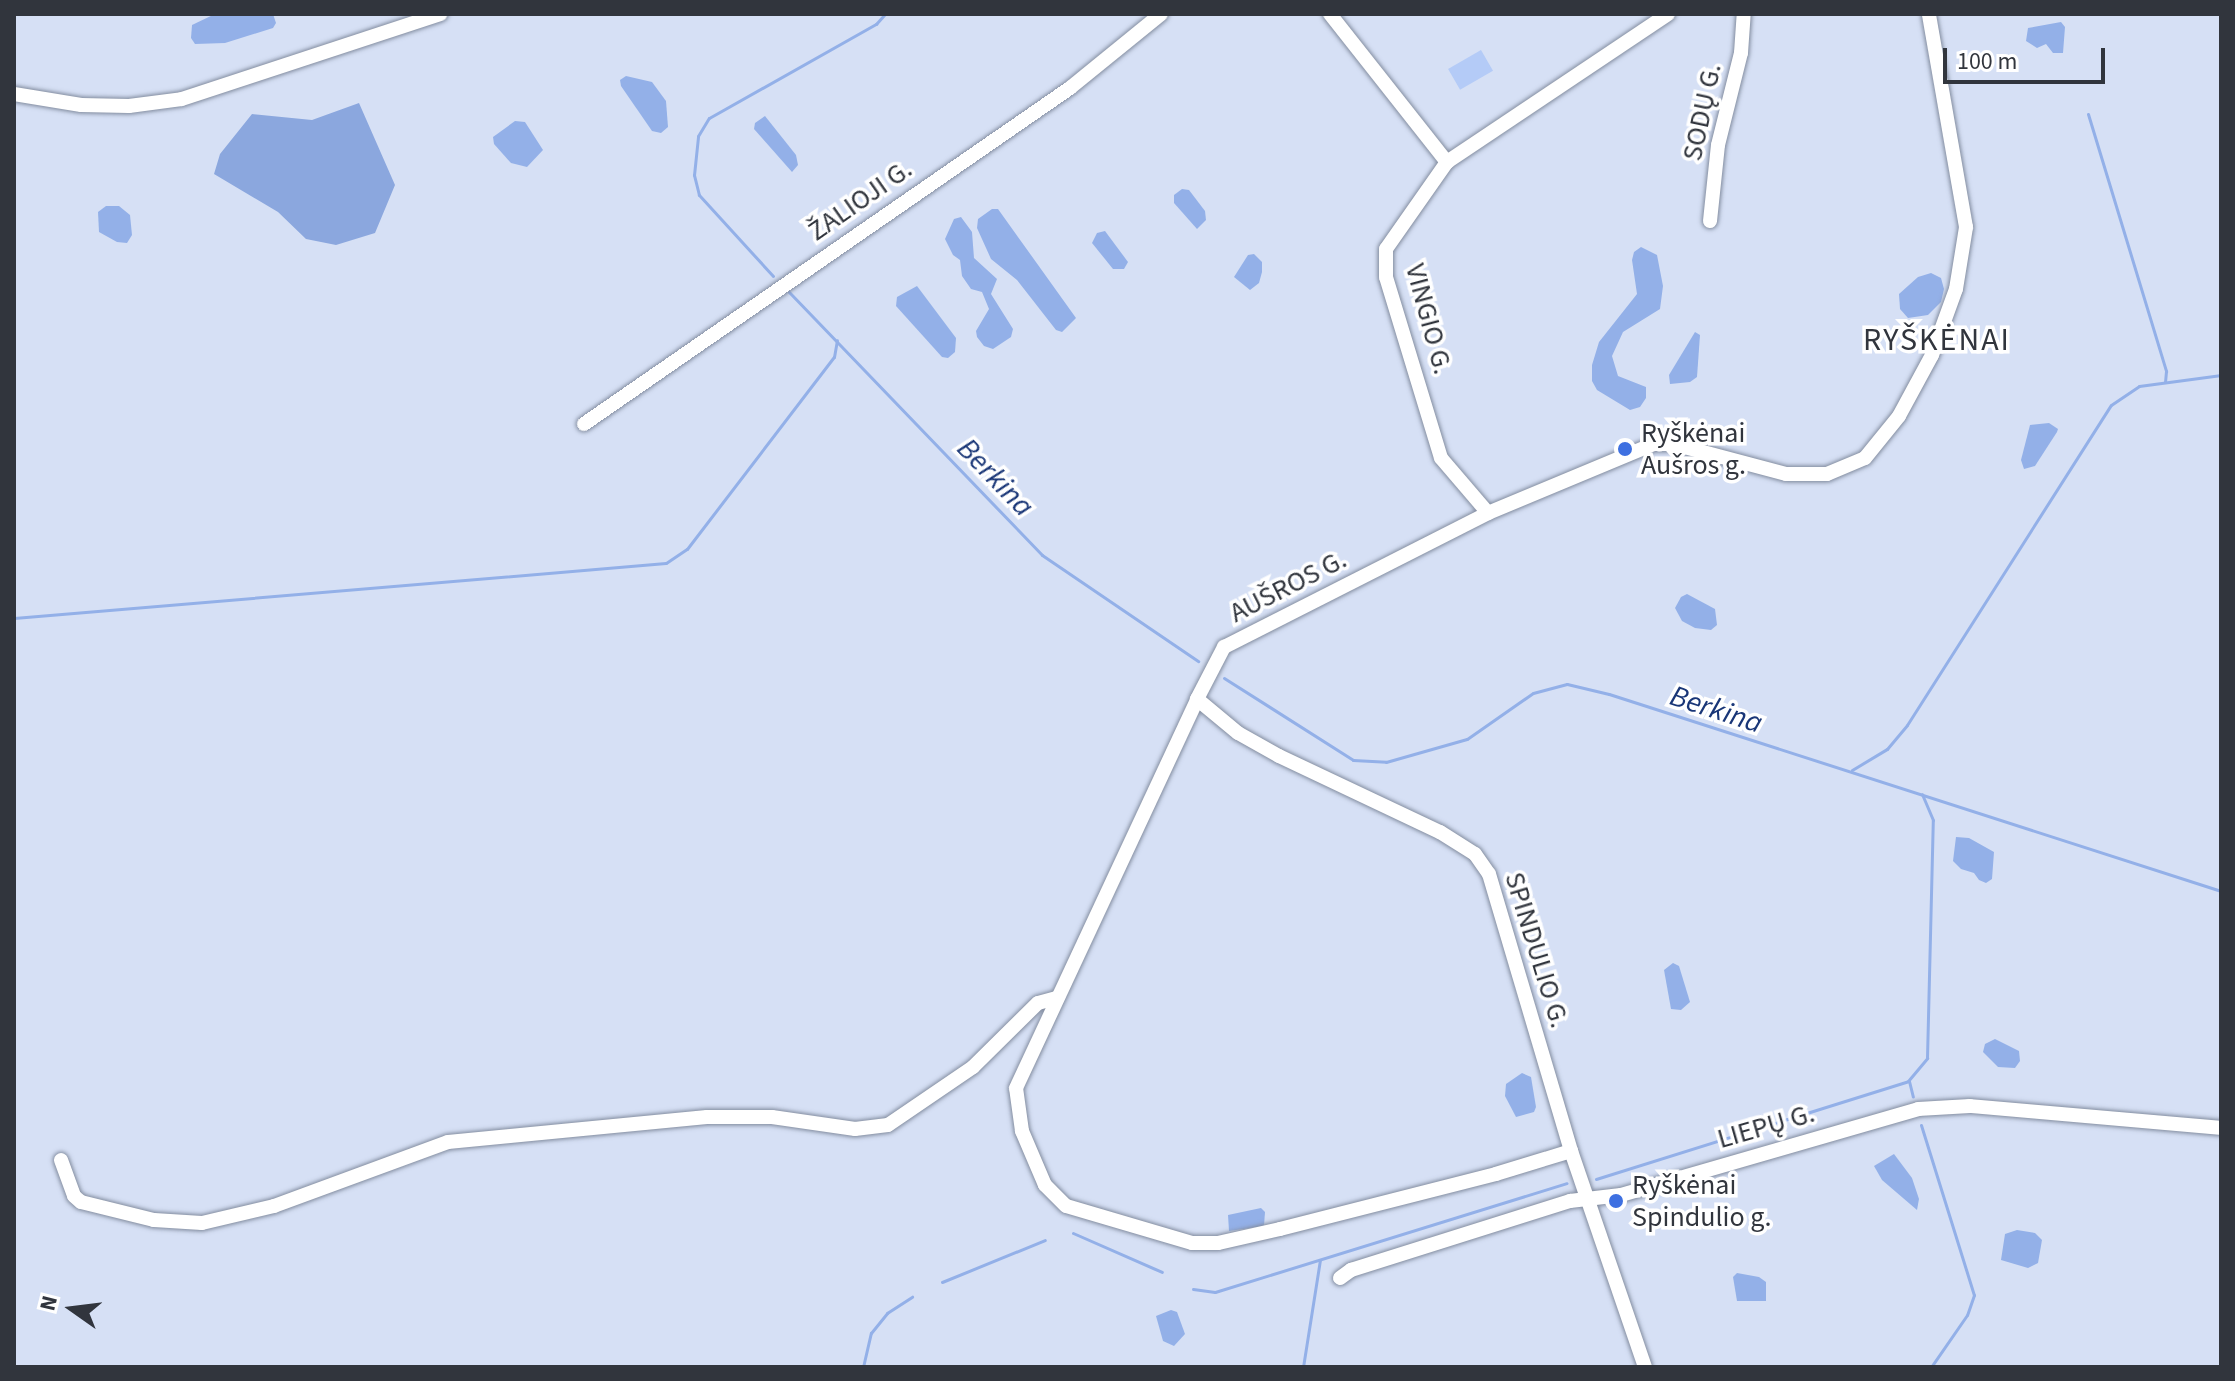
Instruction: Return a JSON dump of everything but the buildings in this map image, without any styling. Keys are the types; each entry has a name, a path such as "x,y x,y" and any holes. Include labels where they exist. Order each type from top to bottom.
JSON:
{"street":[{"path":"14,94 81,105 129,106 182,99 440,14"},
{"name":"ŽALIOJI G.","path":"584,424 1070,88 1161,14"},
{"path":"1330,14 1447,162"},
{"name":"VINGIO G.","path":"1488,513 1441,458 1386,277 1386,249 1447,162 1668,14"},
{"name":"SODŲ G.","path":"1710,221 1718,145 1741,53 1744,14"},
{"name":"AUŠROS G.","path":"1571,1151 1496,1174 1218,1243 1174,1239 1066,1206 1045,1185 1022,1131 1016,1088 1224,647 1488,513 1654,444 1673,444 1786,474 1827,474 1865,458 1899,416 1932,355 1956,289 1966,227 1929,14"},
{"name":"SPINDULIO G.","path":"1197,699 1238,733 1279,756 1440,832 1475,854 1489,874 1571,1151 1645,1367"},
{"path":"61,1160 74,1196 81,1202 154,1220 202,1223 274,1206 448,1142 707,1117 772,1117 855,1129 888,1125 973,1067 1038,1003 1057,998"},
{"name":"LIEPŲ G.","path":"1340,1278 1351,1270 1586,1196 1621,1195 1918,1109 1970,1106 2221,1128"}],"shaded area":[{"path":"215,14 273,14 276,23 273,28 225,43 195,44 191,38 192,25"},
{"path":"2061,22 2065,27 2063,53 2053,53 2046,44 2037,48 2026,41 2028,28"},
{"path":"1481,50 1493,71 1460,90 1448,69"},
{"path":"626,76 652,82 666,101 668,127 661,133 652,131 621,86 620,80"},
{"path":"359,103 395,185 375,233 336,245 306,239 278,212 214,174 220,154 252,114 312,120"},
{"path":"765,116 796,155 798,165 792,172 754,129 755,123"},
{"path":"515,121 525,122 543,150 527,167 511,163 494,144 493,137"},
{"path":"1182,189 1189,190 1205,211 1206,220 1197,229 1174,203 1174,195"},
{"path":"106,206 119,206 130,215 132,235 127,243 117,242 99,232 98,212"},
{"path":"992,209 998,209 1076,318 1062,332 1056,330 1017,280 991,259 977,228 978,219"},
{"path":"961,217 972,232 974,258 997,279 991,294 1013,329 1011,337 993,349 984,346 977,337 976,331 989,309 982,292 971,289 962,276 960,260 953,255 945,239 954,219"},
{"path":"1105,231 1128,262 1124,269 1113,269 1092,243 1097,233"},
{"path":"1641,247 1657,255 1663,286 1660,309 1623,332 1612,356 1618,376 1646,387 1646,398 1640,407 1630,410 1597,390 1592,381 1592,365 1599,342 1637,294 1632,260 1634,252"},
{"path":"1254,254 1262,262 1262,272 1259,283 1250,290 1234,277 1248,255"},
{"path":"1931,273 1941,278 1944,289 1941,302 1928,315 1908,318 1900,309 1899,294 1918,277"},
{"path":"917,286 956,338 955,352 948,358 942,357 896,306 897,297"},
{"path":"1695,332 1700,335 1697,377 1690,382 1670,384 1669,375"},
{"path":"2049,423 2058,429 2057,432 2035,466 2024,469 2021,460 2030,425"},
{"path":"1687,594 1715,609 1717,625 1711,630 1695,628 1682,621 1675,608 1681,597"},
{"path":"1956,837 1969,838 1994,852 1992,879 1986,883 1979,880 1974,873 1961,869 1953,861"},
{"path":"1673,963 1679,966 1690,1002 1681,1010 1671,1009 1664,970"},
{"path":"1995,1039 2019,1051 2020,1061 2015,1068 1998,1067 1983,1052 1985,1044"},
{"path":"1522,1073 1531,1077 1536,1107 1534,1112 1516,1117 1505,1096 1506,1084"},
{"path":"1894,1154 1912,1178 1919,1199 1917,1210 1882,1180 1874,1166"},
{"path":"1261,1208 1265,1212 1264,1226 1229,1231 1228,1215"},
{"path":"2017,1230 2035,1233 2042,1240 2038,1263 2028,1268 2001,1260 2005,1234"},
{"path":"1737,1273 1759,1277 1766,1282 1766,1301 1737,1301 1733,1277"},
{"path":"1171,1310 1177,1312 1185,1334 1174,1346 1163,1341 1156,1316"}],"waterway":[{"name":"Berkina","path":"773,276 699,195 694,175 698,136 709,118 876,24 885,14"},
{"path":"2088,114 2166,371 2165,382"},
{"name":"Berkina","path":"789,292 1042,555 1198,661"},
{"path":"14,618 666,563 687,549 834,357 837,340"},
{"path":"1852,770 1887,749 1907,725 2111,405 2139,386 2221,375"},
{"name":"Berkina","path":"1224,678 1353,760 1386,762 1467,739 1533,693 1567,684 1609,694 2221,891"},
{"path":"1596,1179 1908,1081 1927,1058 1933,820 1922,794"},
{"path":"1909,1081 1913,1097"},
{"path":"1921,1125 1974,1295 1967,1315 1931,1367"},
{"path":"1193,1289 1215,1292 1567,1183"},
{"path":"1073,1233 1162,1272"},
{"path":"942,1282 1045,1240"},
{"path":"1303,1367 1320,1260"},
{"path":"863,1367 871,1333 887,1313 912,1297"}],"place":[{"name":"Ryškėnai Aušros g.","path":"1625,449"},
{"name":"Ryškėnai Spindulio g.","path":"1616,1201"}],"district":[{"name":"RYŠKĖNAI","path":"1937,340"}]}
